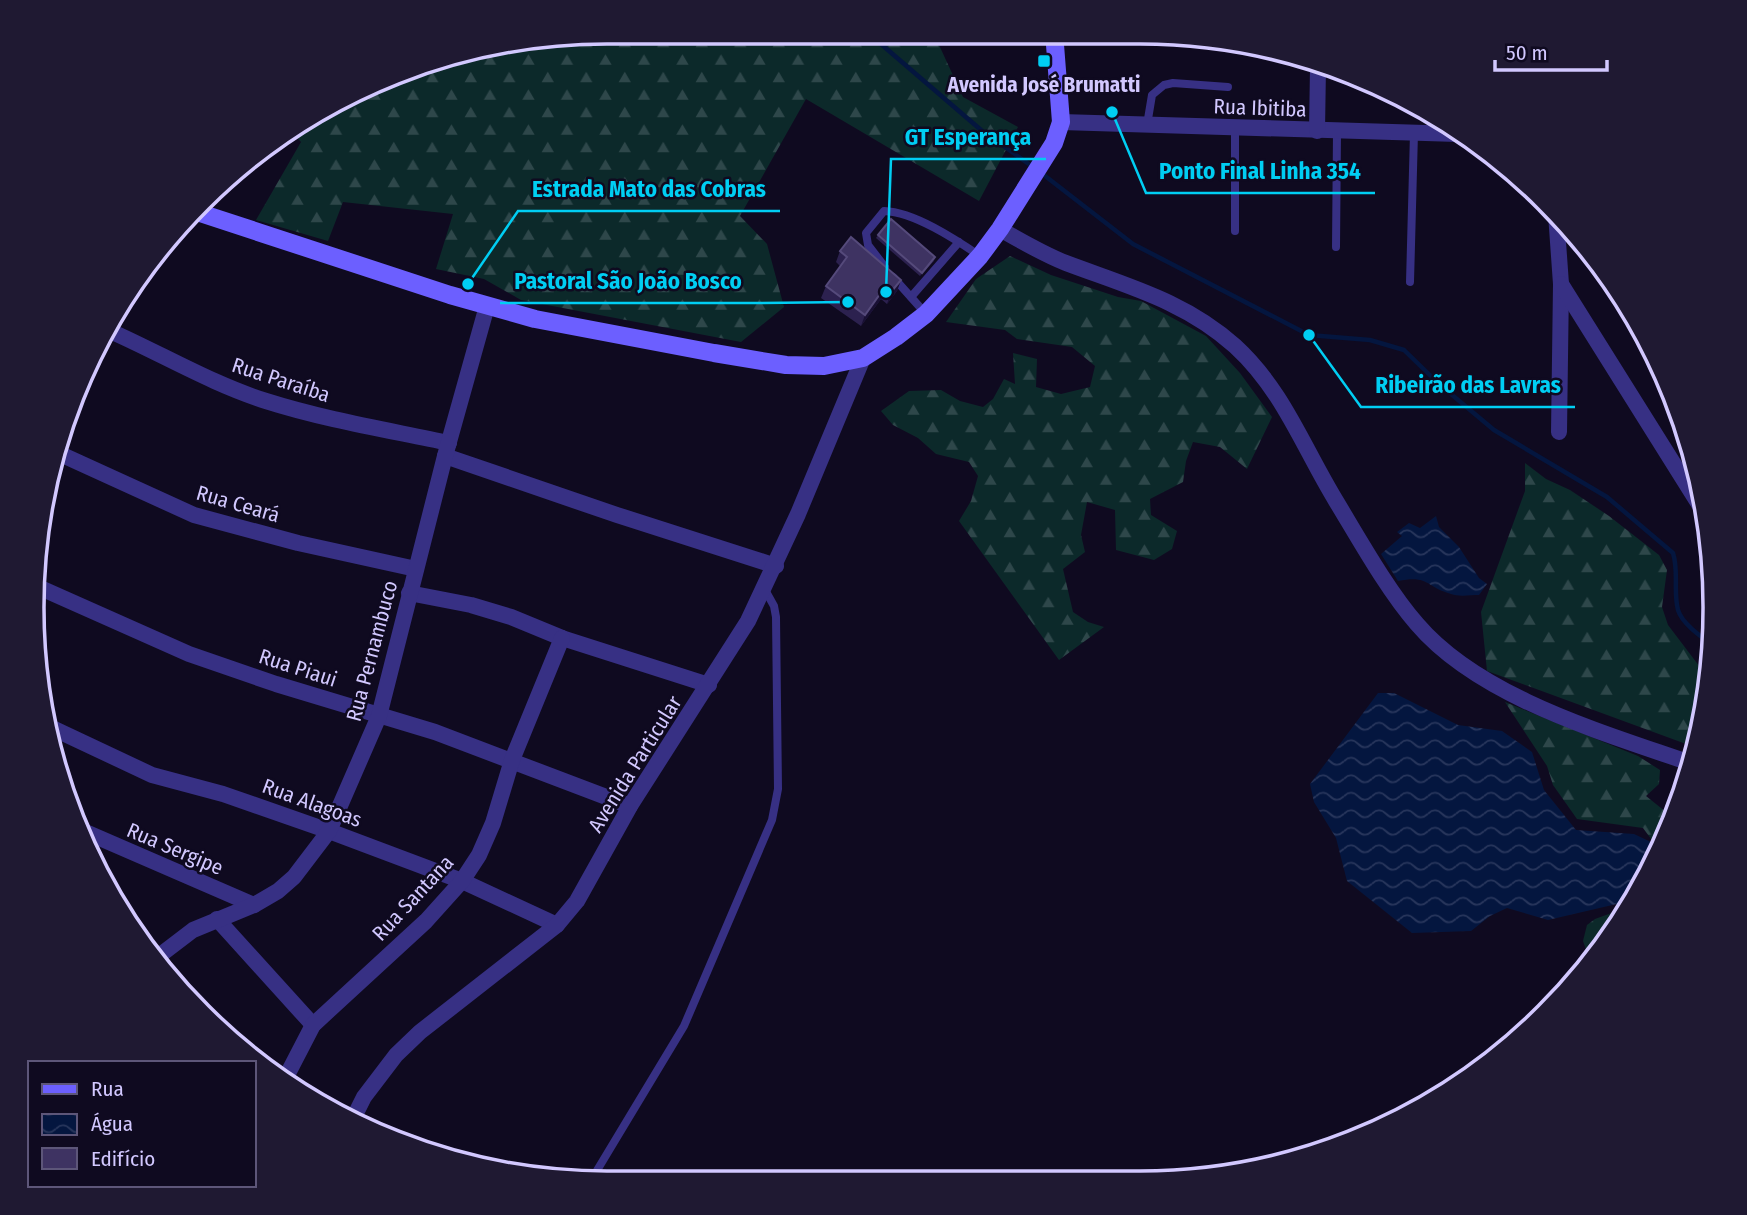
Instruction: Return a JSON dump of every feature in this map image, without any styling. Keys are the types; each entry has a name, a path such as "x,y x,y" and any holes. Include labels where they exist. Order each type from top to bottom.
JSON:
{"main road":[{"path":"204,214 535,319 786,365 824,366 863,358 926,314 980,256 1000,229 1048,154 1061,122 1055,44"}],"street":[{"path":"1317,131 1318,73"},
{"name":"Rua Ibitiba","path":"1061,122 1445,134"},
{"path":"1000,229 1063,262 1139,288 1172,303 1208,325 1235,346 1260,372 1284,405 1362,544 1418,625 1441,647 1496,686 1596,730 1682,760"},
{"path":"1557,230 1561,284 1559,432"},
{"path":"1561,284 1690,490"},
{"name":"Rua Pernambuco","path":"162,954 193,930 254,905 278,891 294,877 329,831 379,716 487,306"},
{"name":"Rua Paraíba","path":"115,333 265,401 447,450 617,515 776,566"},
{"name":"Avenida Particular","path":"356,1112 364,1097 396,1055 420,1032 557,925 584,890 631,806 748,621 776,566 863,358"},
{"name":"Rua Ceará","path":"65,456 194,515 298,543 416,569"},
{"name":"Rua Piaui","path":"44,590 189,654 435,732 631,806"},
{"path":"410,593 471,605 512,617 562,638 709,685"},
{"name":"Rua Santana","path":"289,1072 313,1025 426,921 462,881 479,855 493,823 512,760 562,638"},
{"name":"Rua Alagoas","path":"58,731 152,775 223,794 329,831 462,881 557,925"},
{"name":"Rua Sergipe","path":"96,844 254,905"},
{"path":"217,919 313,1025"}],"lane":[{"path":"1147,125 1152,95 1164,85 1173,83 1228,87"},
{"path":"1235,128 1235,231"},
{"path":"1336,247 1337,132"},
{"path":"1410,282 1414,133"},
{"path":"926,314 868,245 866,233 884,211 897,212 959,242 980,256"},
{"path":"911,297 959,242"},
{"path":"597,1171 684,1026 772,820 778,789 776,617 774,606 764,588"}],"green space":[{"path":"608,44 939,44 963,97 1018,127 979,201 806,99 740,216 767,244 784,307 741,342 521,300 484,279 436,269 453,214 343,202 328,241 256,220 301,142 297,137 326,119 358,102 426,74 462,63 534,49"},
{"path":"1010,256 1051,275 1118,297 1141,301 1206,336 1240,373 1272,417 1247,469 1220,447 1193,442 1186,461 1183,482 1150,499 1151,515 1177,531 1172,549 1154,560 1116,550 1115,510 1087,502 1081,535 1085,552 1063,569 1073,612 1088,622 1104,627 1059,660 959,521 971,501 978,476 969,462 936,454 918,438 893,425 881,411 909,391 941,390 960,401 983,407 993,399 1004,379 1015,384 1013,353 1037,359 1036,387 1061,394 1090,387 1095,366 1072,347 1017,339 1005,330 946,322 976,279"},
{"path":"1525,463 1546,479 1570,490 1609,516 1659,555 1667,570 1662,607 1668,625 1700,667 1686,744 1487,671 1481,612 1525,491"},
{"path":"1505,702 1638,756 1660,770 1659,784 1646,796 1665,811 1652,841 1643,828 1577,819 1553,785 1547,766"},
{"path":"1613,912 1587,951 1583,941 1587,925"}],"water":[{"path":"1436,516 1439,527 1459,547 1479,578 1487,584 1479,595 1454,595 1422,581 1398,581 1381,554 1402,536 1397,532 1409,523 1420,528"},
{"path":"1378,693 1394,693 1458,725 1502,731 1532,752 1544,790 1576,830 1634,834 1651,842 1619,903 1548,920 1507,908 1490,916 1471,931 1412,933 1347,881 1336,838 1314,802 1310,784"}],"building":[{"path":"891,219 935,257 922,273 878,235"},
{"path":"851,237 901,280 891,292 885,287 865,315 826,286 847,257 840,251"}],"waterway":[{"path":"881,44 981,130 1033,167"},
{"path":"1040,172 1133,244 1309,335 1370,340 1404,350 1439,384 1494,430 1607,497 1673,553 1678,610 1684,620 1702,637"}],"place":[{"name":"Avenida José Brumatti","path":"1044,61"},
{"name":"Ponto Final Linha 354","path":"1112,112"},
{"name":"Estrada Mato das Cobras","path":"468,284"},
{"name":"GT Esperança","path":"886,292"},
{"name":"Pastoral São João Bosco","path":"848,302"},
{"name":"Ribeirão das Lavras","path":"1309,335"}]}
